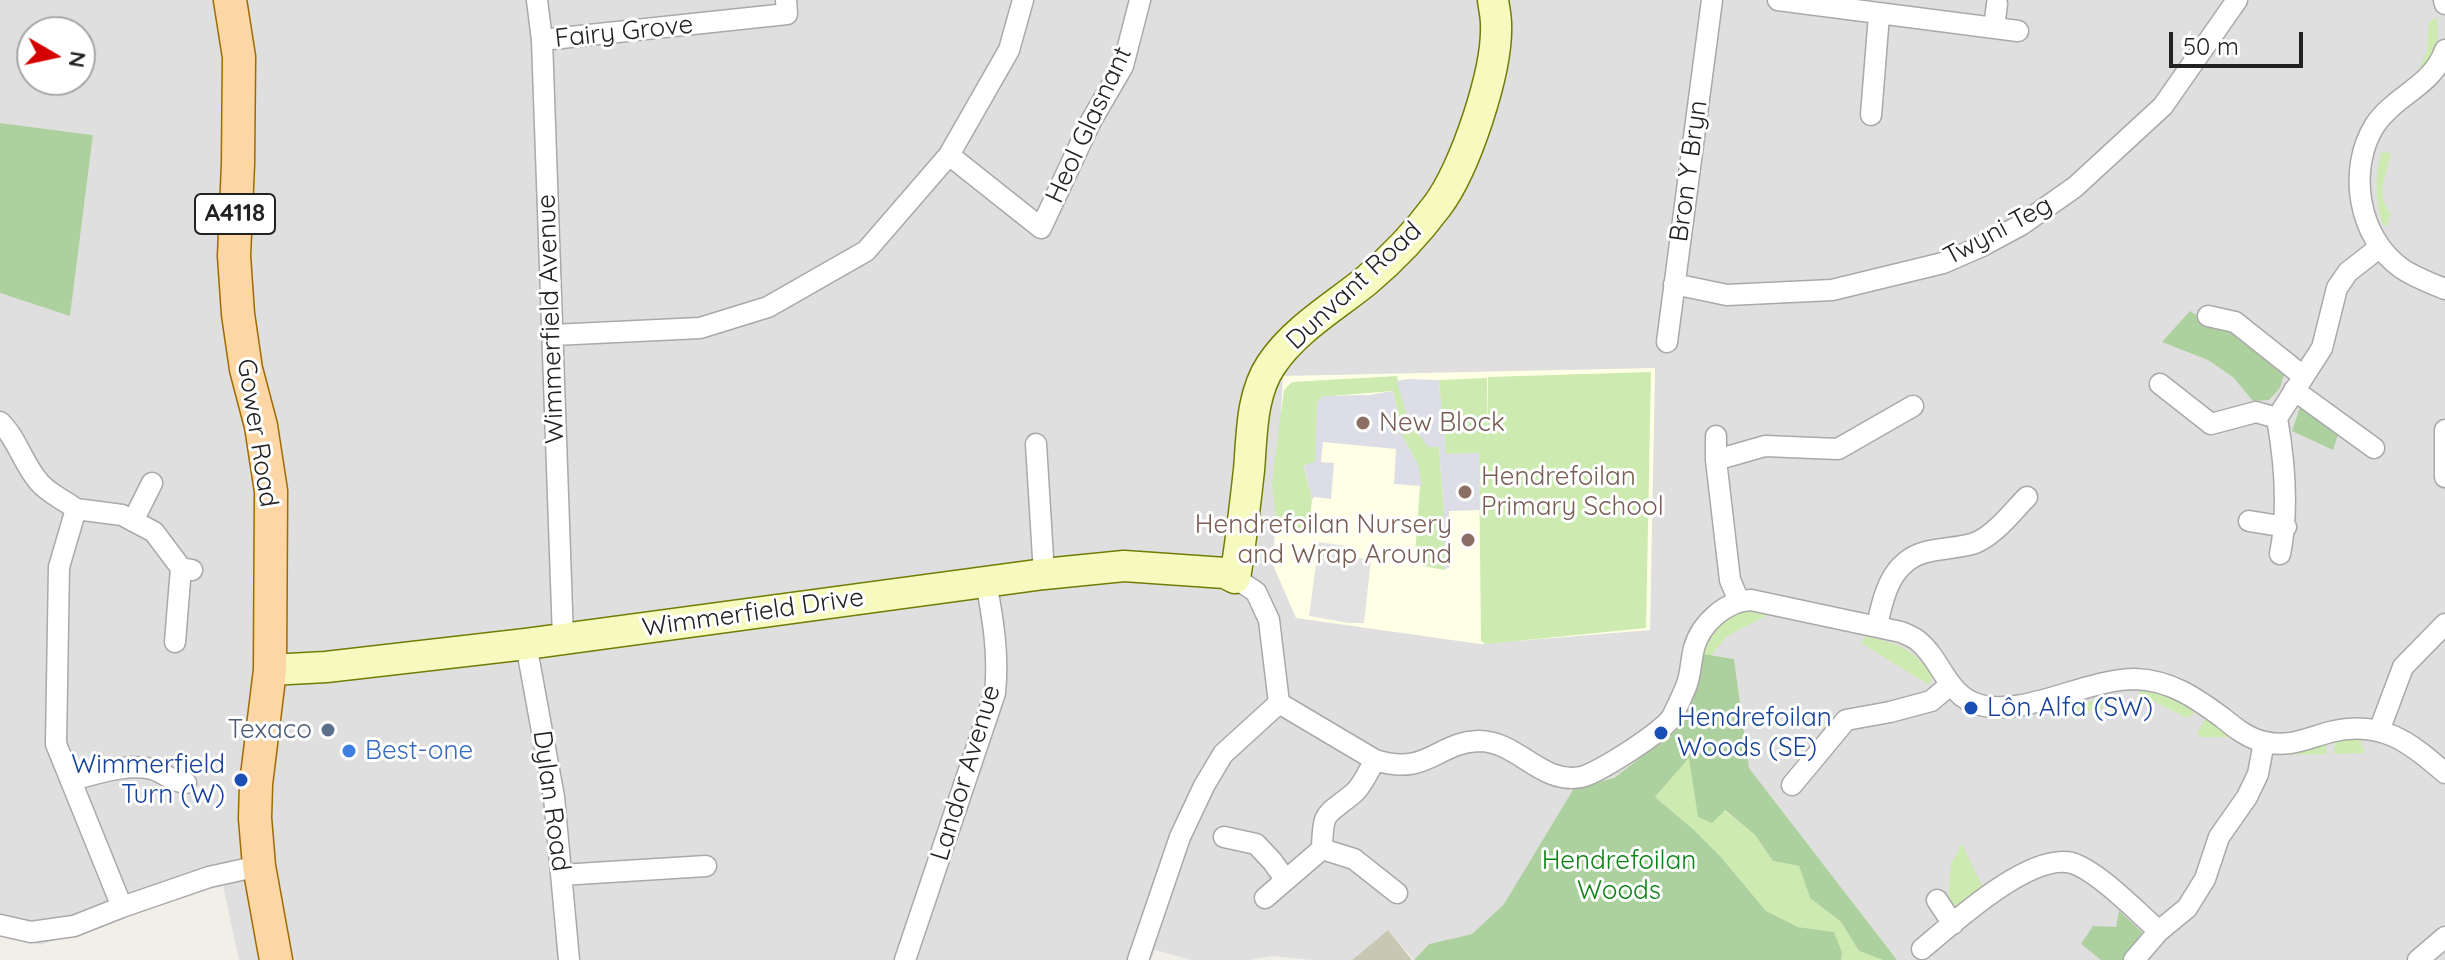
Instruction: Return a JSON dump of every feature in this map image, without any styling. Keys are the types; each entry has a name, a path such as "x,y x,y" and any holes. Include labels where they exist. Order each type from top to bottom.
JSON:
{"main road":[{"name":"Gower Road","path":"230,0 239,57 234,256 238,314 271,491 270,670 256,784 255,818 259,866 276,960"}],"street":[{"name":"Wimmerfield Avenue","path":"537,0 542,40 563,638"},
{"name":"Fairy Grove","path":"542,40 787,14 786,0"},
{"path":"553,335 700,328 768,307 866,251 949,155 1009,50 1023,0"},
{"name":"Heol Glasnant","path":"949,155 1041,228 1091,121 1123,66 1140,0"},
{"name":"Dunvant Road","path":"1235,578 1255,407 1262,381 1272,363 1292,341 1392,257 1416,232 1446,192 1471,140 1483,101 1497,26 1493,0"},
{"name":"Bron Y Bryn","path":"1667,342 1712,0"},
{"path":"1778,0 2018,31"},
{"name":"Twyni Teg","path":"1674,284 1727,295 1832,290 1943,263 1982,246 2021,225 2075,187 2163,106 2237,0"},
{"path":"1994,28 1997,4"},
{"path":"1872,114 1879,15"},
{"path":"2445,50 2427,80 2375,125 2362,157 2360,190 2365,220 2380,247 2400,267 2445,289"},
{"path":"2280,554 2286,527 2284,458 2277,418 2322,348 2337,288 2348,272 2380,247"},
{"path":"2208,316 2235,322 2298,383 2374,448"},
{"path":"2160,384 2211,424 2256,412 2277,418"},
{"path":"1716,460 1765,446 1838,449 1913,406"},
{"path":"0,422 8,429 19,453 40,483 76,509 122,515 154,532 187,569 175,642"},
{"path":"2445,430 2445,477"},
{"path":"1716,436 1730,580 1739,601"},
{"path":"1036,444 1044,574"},
{"path":"133,521 152,483"},
{"path":"1877,626 1884,591 1899,568 1921,553 1976,543 2027,497"},
{"path":"76,509 59,567 56,744 122,907"},
{"path":"2249,521 2286,527"},
{"name":"Wimmerfield Drive","path":"270,670 326,667 526,644 1044,574 1124,566 1225,573 1235,578"},
{"path":"1235,578 1256,592 1269,620 1279,703"},
{"name":"Landor Avenue","path":"905,960 995,693 995,630 986,582"},
{"path":"1279,703 1375,760 1401,766 1421,762 1459,746 1484,741 1498,744 1545,773 1582,777 1625,755 1670,721 1687,683 1695,645 1704,628 1718,612 1739,601 1768,603 1901,632 1918,641 1933,657 1950,685 1976,704 1997,708 2020,705 2105,682 2135,679 2156,682 2178,688 2237,729 2264,742 2281,745 2333,731 2379,731 2408,742 2445,773"},
{"path":"2379,731 2403,667 2445,624"},
{"name":"Dylan Road","path":"526,644 554,797 569,960"},
{"path":"1792,785 1846,720 1931,701 1950,685"},
{"path":"1138,960 1180,837 1204,786 1223,754 1279,703"},
{"path":"2134,960 2159,931 2187,908 2205,879 2219,837 2247,797 2258,774 2264,742"},
{"path":"1265,898 1322,849 1323,823 1328,811 1357,791 1375,760"},
{"path":"71,780 129,767 155,770 172,781 186,783"},
{"path":"1224,837 1256,844 1285,879"},
{"path":"1322,849 1354,859 1397,893"},
{"path":"1922,949 1993,892 2036,868 2057,861 2074,864 2092,873 2159,931"},
{"path":"0,925 31,932 74,926 209,877 259,866"},
{"path":"561,875 706,866"},
{"path":"1937,900 1953,924"},
{"path":"2418,960 2445,937"}],"shaded area":[{"path":"0,0 2445,0 2445,960 1897,960 1749,768 1734,659 1703,654 1677,728 1614,778 1574,788 1504,904 1472,934 1429,944 1414,960 1388,930 1352,960 1273,956 1250,960 1191,960 1155,950 1151,960 239,960 223,885 40,945 0,931 0,293 70,315 93,135 0,123"},
{"name":"Hendrefoilan Primary School","path":"1655,368 1650,630 1480,644 1296,618 1273,565 1283,376"},
{"path":"1439,380 1446,454 1479,453 1480,510 1449,511 1450,567 1444,570 1439,447 1428,447 1408,419 1397,381"},
{"path":"1393,391 1402,435 1418,465 1422,486 1394,484 1396,449 1323,442 1321,462 1334,463 1331,499 1314,497 1312,500 1304,465 1315,462 1317,402 1323,396"},
{"path":"1319,542 1346,546 1348,557 1371,559 1364,623 1309,616"},
{"path":"1388,930 1412,960 1352,960"}],"green space":[{"path":"2436,17 2438,33 2435,48 2428,62 2417,73 2427,51 2429,23"},
{"path":"0,123 93,135 70,316 0,293"},
{"path":"2382,151 2391,154 2383,185 2384,200 2391,214 2386,227 2382,223 2377,187"},
{"path":"2190,311 2211,325 2229,328 2284,375 2280,388 2269,400 2253,401 2233,377 2208,360 2162,342"},
{"path":"1651,372 1646,628 1486,644 1481,641 1479,454 1445,455 1439,380 1487,378 1487,447 1488,377"},
{"path":"1397,376 1408,419 1439,446 1444,570 1424,566 1415,555 1420,486 1418,465 1402,435 1393,391 1331,396 1315,462 1304,466 1312,500 1308,533 1277,532 1272,482 1284,390 1292,382"},
{"path":"2301,404 2340,428 2333,450 2292,431"},
{"path":"1746,611 1769,614 1726,637 1709,658 1702,658 1717,628"},
{"path":"1866,636 1896,645 1918,658 1932,676 1929,685 1861,643"},
{"name":"Hendrefoilan Woods","path":"1703,654 1734,659 1749,768 1897,960 1883,960 1859,951 1841,922 1810,898 1799,866 1773,861 1755,835 1725,810 1712,823 1698,817 1689,758 1655,797 1721,857 1766,911 1798,927 1834,932 1842,952 1841,960 1414,960 1429,944 1472,934 1504,904 1574,788 1614,778 1677,729"},
{"path":"2145,689 2173,696 2196,711 2187,718 2138,693"},
{"path":"2110,697 2105,707 2070,715 2055,710"},
{"path":"2206,718 2232,737 2201,737 2197,734"},
{"path":"2359,738 2365,753 2334,754 2337,740"},
{"path":"2326,743 2327,754 2282,755"},
{"path":"1689,758 1724,810 1755,835 1773,861 1799,866 1810,898 1841,922 1859,951 1883,960 1841,960 1842,952 1834,932 1798,927 1766,911 1721,857 1655,797"},
{"path":"1962,844 1985,892 1958,908 1948,898 1951,864"},
{"path":"2119,911 2142,932 2126,960 2101,960 2081,944 2093,926 2116,927"}],"place":[{"name":"New Block","path":"1363,423"},
{"name":"Hendrefoilan Primary School","path":"1465,492"},
{"name":"Hendrefoilan Nursery and Wrap Around","path":"1468,540"},
{"name":"Lôn Alfa (SW)","path":"1971,708"},
{"name":"Texaco","path":"328,730"},
{"name":"Hendrefoilan Woods (SE)","path":"1661,733"},
{"name":"Best-one","path":"349,751"},
{"name":"Wimmerfield Turn (W)","path":"241,780"}]}
